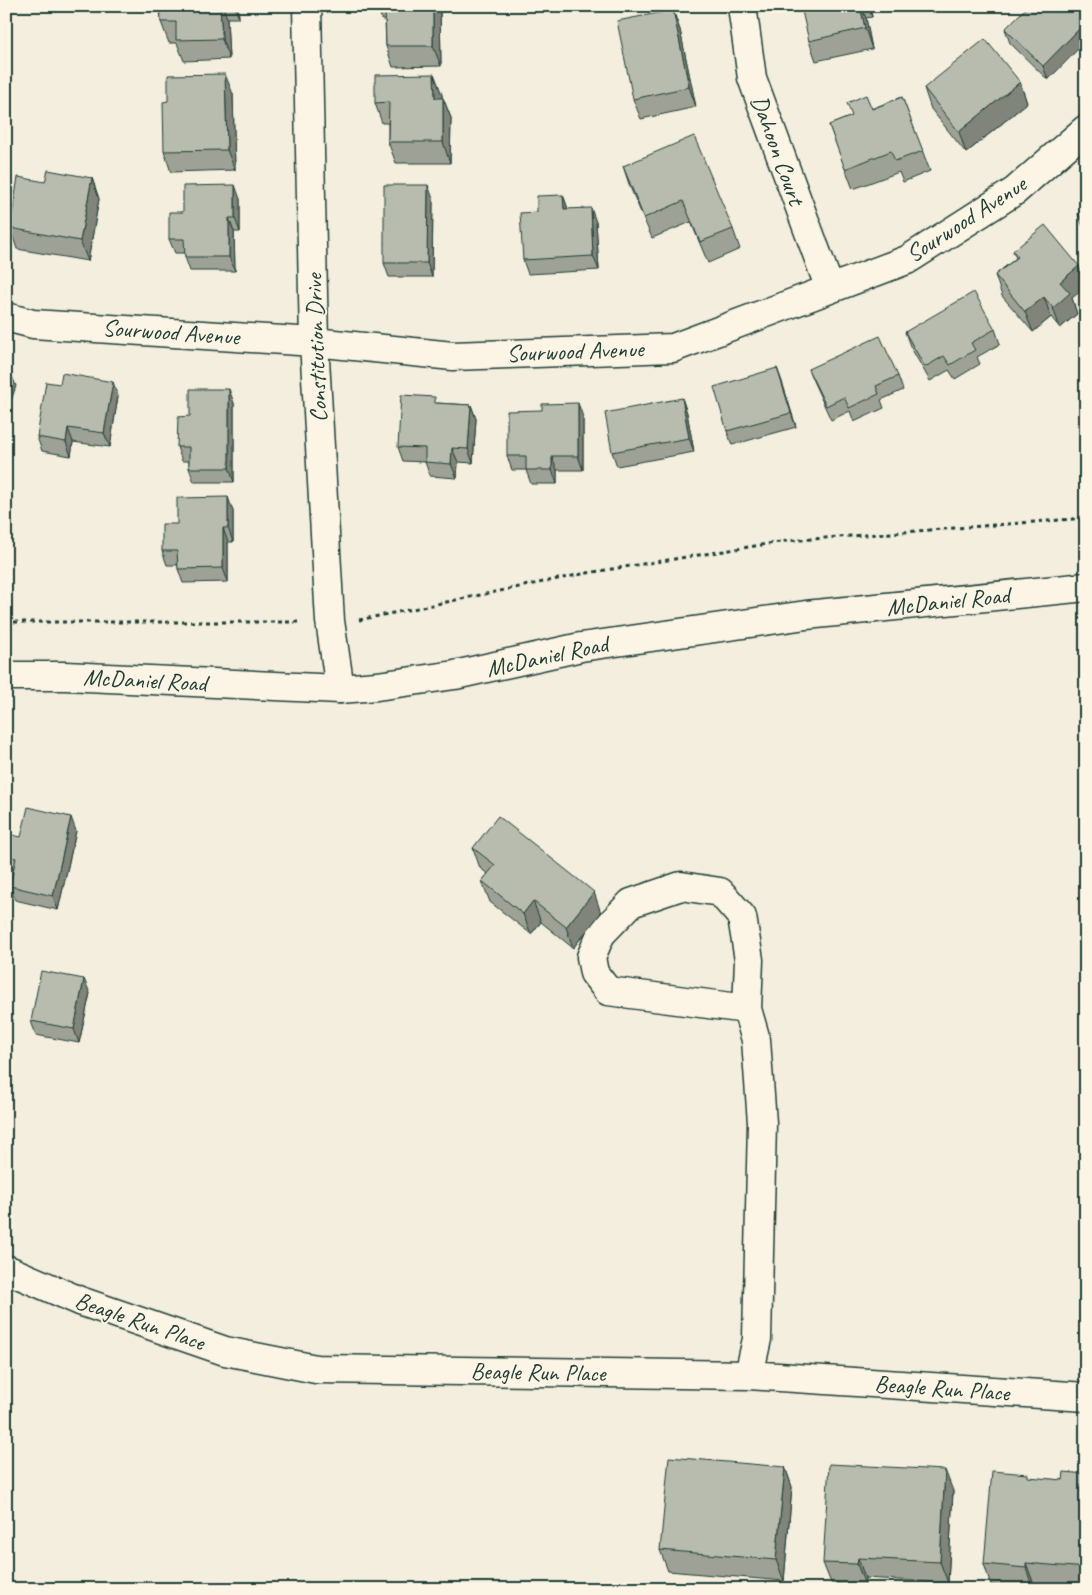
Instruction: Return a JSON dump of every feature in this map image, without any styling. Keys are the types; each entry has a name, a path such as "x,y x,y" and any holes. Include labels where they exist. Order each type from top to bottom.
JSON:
{"street":[{"name":"Constitution Drive","path":"308,6 314,342 330,621 340,688"},
{"name":"Dahoon Court","path":"742,6 752,78 830,289"},
{"name":"Sourwood Avenue","path":"6,317 33,324 314,342 453,356 673,348 906,260 1015,191 1086,130"},
{"name":"McDaniel Road","path":"6,676 66,676 340,688 377,686 455,675 590,645 806,615 1086,586"},
{"path":"747,1009 608,991 594,973 591,956 601,934 631,903 681,886 720,892 742,917 749,960 747,1009 756,1040 762,1123 757,1339 749,1375"},
{"name":"Beagle Run Place","path":"6,1269 80,1301 217,1348 316,1369 749,1375 1086,1397"}],"path":[{"path":"6,622 358,620 587,573 786,541 1086,518"}],"building":[{"path":"160,6 220,6 222,39 176,40 176,22 161,22"},
{"path":"385,6 433,6 433,46 386,46"},
{"path":"812,6 860,6 865,28 809,41 802,11 813,9"},
{"path":"1028,6 1086,6 1086,22 1043,66 1005,29"},
{"path":"673,10 689,87 633,99 617,21"},
{"path":"985,39 1020,82 959,132 924,88"},
{"path":"225,74 227,150 164,151 163,102 168,101 168,75"},
{"path":"434,74 435,98 443,98 443,142 388,142 389,102 375,103 375,75"},
{"path":"866,95 872,109 902,97 923,151 895,161 891,151 845,169 829,125 852,116 847,103"},
{"path":"694,136 733,229 700,242 683,201 644,218 623,166"},
{"path":"48,170 92,178 80,241 10,228 18,177 45,182"},
{"path":"235,185 235,218 229,218 229,257 185,257 184,239 169,239 169,212 183,212 183,186"},
{"path":"384,185 428,185 427,263 384,263"},
{"path":"563,195 564,209 591,208 593,256 523,260 520,213 537,212 537,196"},
{"path":"1086,208 1086,223 1078,214"},
{"path":"1045,225 1079,266 1060,282 1070,293 1053,308 1044,297 1025,312 995,275 1018,257 1013,251"},
{"path":"974,292 995,329 971,343 975,350 950,365 944,356 925,367 905,332"},
{"path":"880,336 898,376 876,386 879,394 849,408 844,397 826,406 808,369"},
{"path":"777,368 791,413 727,431 714,387"},
{"path":"62,373 113,382 104,433 68,428 66,442 37,437 46,382 60,384"},
{"path":"190,389 229,389 229,468 189,468 189,447 177,447 178,417 190,416"},
{"path":"401,395 435,397 435,403 471,405 468,449 452,448 451,464 425,462 425,448 398,447"},
{"path":"682,398 689,438 612,452 605,413"},
{"path":"578,403 578,456 552,456 552,470 526,470 526,456 507,456 507,411 542,410 542,404"},
{"path":"228,497 228,528 223,528 223,568 178,569 177,551 162,551 162,524 177,524 177,498"},
{"path":"28,807 71,817 53,896 10,886 16,858 8,856 12,835 21,837"},
{"path":"498,816 594,892 566,927 533,901 523,914 482,881 495,865 473,848"},
{"path":"41,971 84,979 74,1029 31,1021"},
{"path":"669,1457 785,1467 776,1560 660,1550"},
{"path":"829,1464 945,1470 940,1562 858,1558 857,1564 823,1563"},
{"path":"992,1471 1028,1474 1028,1477 1063,1480 1064,1472 1086,1474 1086,1568 1026,1563 1026,1568 984,1564"}]}
